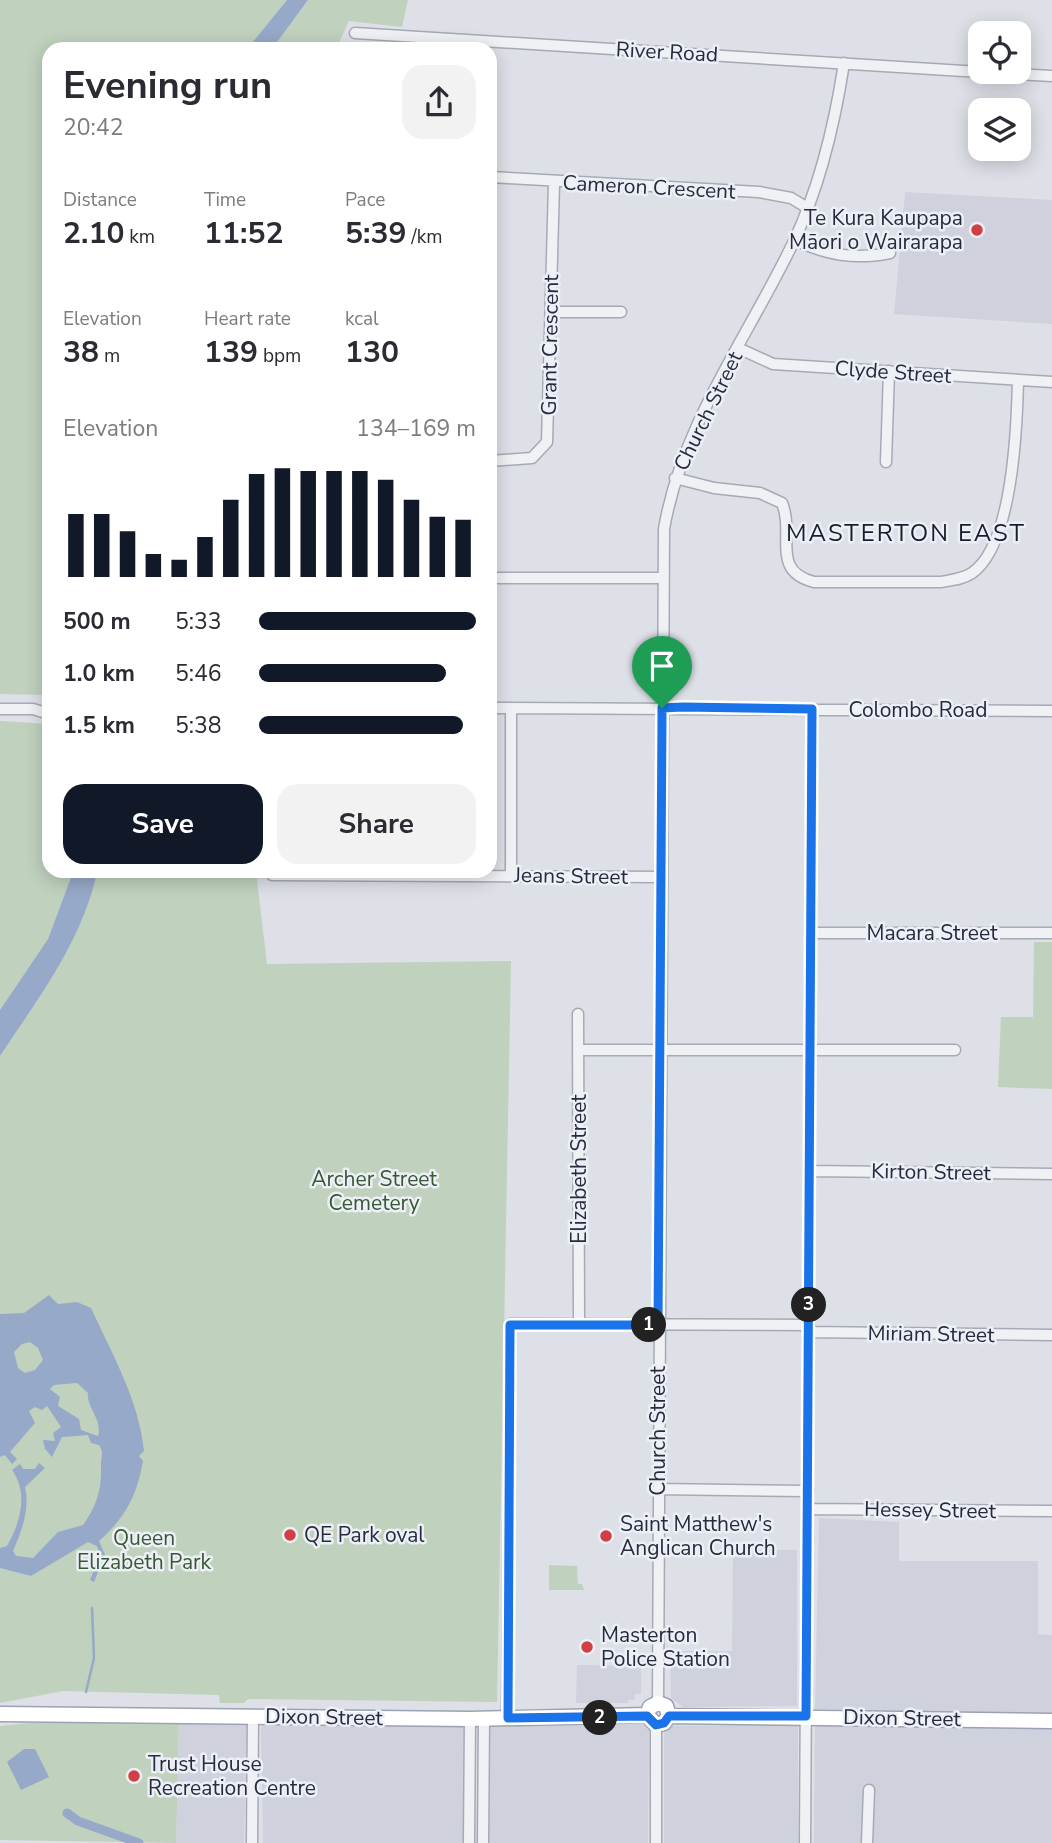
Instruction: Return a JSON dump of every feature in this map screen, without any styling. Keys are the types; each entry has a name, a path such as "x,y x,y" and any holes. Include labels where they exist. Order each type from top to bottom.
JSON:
{"main road":[{"path":"658,1703 666,1706 669,1716 664,1723 652,1720 650,1707 658,1703"},
{"name":"Dixon Street","path":"0,1714 652,1720"},
{"name":"Dixon Street","path":"669,1716 1052,1721"}],"street":[{"name":"River Road","path":"355,33 968,71"},
{"name":"Church Street","path":"658,1703 664,529 675,478 687,444 794,240 819,170 844,63"},
{"name":"River Road","path":"1031,75 1052,76"},
{"name":"Cameron Crescent","path":"497,178 554,183 759,192 791,198 806,207"},
{"name":"Grant Crescent","path":"497,461 533,458 547,442 554,183"},
{"path":"794,240 834,256 858,257 890,253"},
{"path":"551,312 621,312"},
{"name":"Clyde Street","path":"738,348 773,364 1052,382"},
{"path":"886,462 889,371"},
{"path":"675,478 714,488 760,494 782,503 786,515 786,559 791,571 801,579 814,582 941,582 960,579 983,562 996,534 1012,477 1018,380"},
{"path":"497,578 663,578"},
{"name":"Colombo Road","path":"497,708 1052,711"},
{"path":"511,708 511,876"},
{"path":"0,709 42,710"},
{"path":"805,1843 812,709"},
{"name":"Jeans Street","path":"497,876 661,877"},
{"name":"Macara Street","path":"812,933 1052,933"},
{"name":"Elizabeth Street","path":"578,1014 579,1324"},
{"path":"578,1050 955,1050"},
{"name":"Kirton Street","path":"810,1171 1052,1174"},
{"name":"Miriam Street","path":"508,1718 510,1325 658,1325 1052,1335"},
{"path":"658,1489 807,1491"},
{"name":"Hessey Street","path":"807,1509 1052,1511"},
{"path":"252,1843 253,1716"},
{"path":"470,1843 477,1718"},
{"path":"477,1718 483,1843"},
{"path":"652,1720 656,1843"},
{"path":"867,1843 869,1790"}],"shaded area":[{"name":"Te Kura Kaupapa Māori o Wairarapa","path":"905,192 1052,200 1052,324 894,314"},
{"path":"819,1518 899,1522 899,1561 1038,1561 1038,1634 1052,1635 1052,1714 815,1709"},
{"path":"733,1550 797,1550 797,1706 683,1707 671,1698 670,1651 732,1651"},
{"path":"577,1665 641,1666 641,1694 635,1694 635,1700 628,1700 628,1703 576,1703"},
{"path":"247,1722 244,1843 176,1843 179,1723"},
{"path":"264,1723 464,1726 466,1843 263,1843 261,1728"},
{"path":"644,1723 649,1729 648,1843 488,1843 489,1727"},
{"path":"798,1725 798,1843 664,1843 664,1732 667,1726"},
{"path":"815,1725 1052,1728 1052,1843 814,1843"}],"green space":[{"path":"0,0 287,0 253,42 42,42 42,695 0,694"},
{"path":"308,0 408,0 402,27 349,21 339,42 277,42"},
{"path":"0,721 42,724 42,878 71,878 48,939 0,1010"},
{"name":"Queen Elizabeth Park","path":"95,878 257,878 267,964 511,961 497,1702 248,1699 244,1703 220,1703 219,1695 63,1691 0,1703 0,1056 44,991 70,945"},
{"path":"1034,942 1052,942 1052,1089 998,1087 1001,1017 1033,1017"},
{"path":"549,1565 577,1566 578,1584 582,1584 584,1590 549,1590"},
{"path":"29,1723 179,1723 176,1843 0,1840 0,1726"}],"water":[{"path":"287,0 308,0 277,42 253,42"},
{"path":"71,878 95,878 81,921 58,968 0,1056 0,1010 48,939"},
{"path":"49,1295 58,1304 77,1302 91,1308 124,1378 137,1414 144,1451 139,1456 143,1461 140,1474 123,1515 99,1541 105,1555 94,1582 90,1580 100,1555 97,1546 88,1542 31,1576 0,1568 0,1548 7,1546 16,1528 21,1508 20,1489 12,1470 20,1464 23,1469 35,1469 39,1463 45,1468 25,1487 26,1512 13,1551 16,1556 33,1558 58,1532 83,1525 95,1505 100,1483 102,1451 99,1445 91,1443 88,1435 62,1437 52,1457 45,1449 43,1440 55,1441 53,1433 61,1427 47,1406 42,1410 35,1407 29,1411 35,1423 10,1452 17,1459 12,1464 5,1455 0,1457 0,1314 24,1313","holes":["30,1342 38,1348 43,1360 35,1370 25,1373 18,1368 14,1352 22,1344","77,1383 88,1393 89,1403 98,1424 98,1436 81,1430 79,1419 58,1406 60,1397 50,1389 54,1385"]},
{"path":"24,1749 35,1749 49,1777 21,1790 7,1762"}],"waterway":[{"path":"86,1692 94,1658 92,1608"},
{"path":"67,1813 78,1821 139,1843"}],"place":[{"name":"Te Kura Kaupapa Māori o Wairarapa","path":"977,230"},
{"name":"QE Park oval","path":"290,1535"},
{"name":"Saint Matthew's Anglican Church","path":"606,1536"},
{"name":"Masterton Police Station","path":"587,1647"},
{"name":"Trust House Recreation Centre","path":"134,1776"}],"district":[{"name":"MASTERTON EAST","path":"906,533"}],"route":[{"path":"662,708 812,709 806,1716 669,1716 660,1725 652,1723 647,1716 508,1718 510,1325 658,1325 662,708"}],"park label":[{"name":"Archer Street Cemetery","path":"374,1191"}]}
